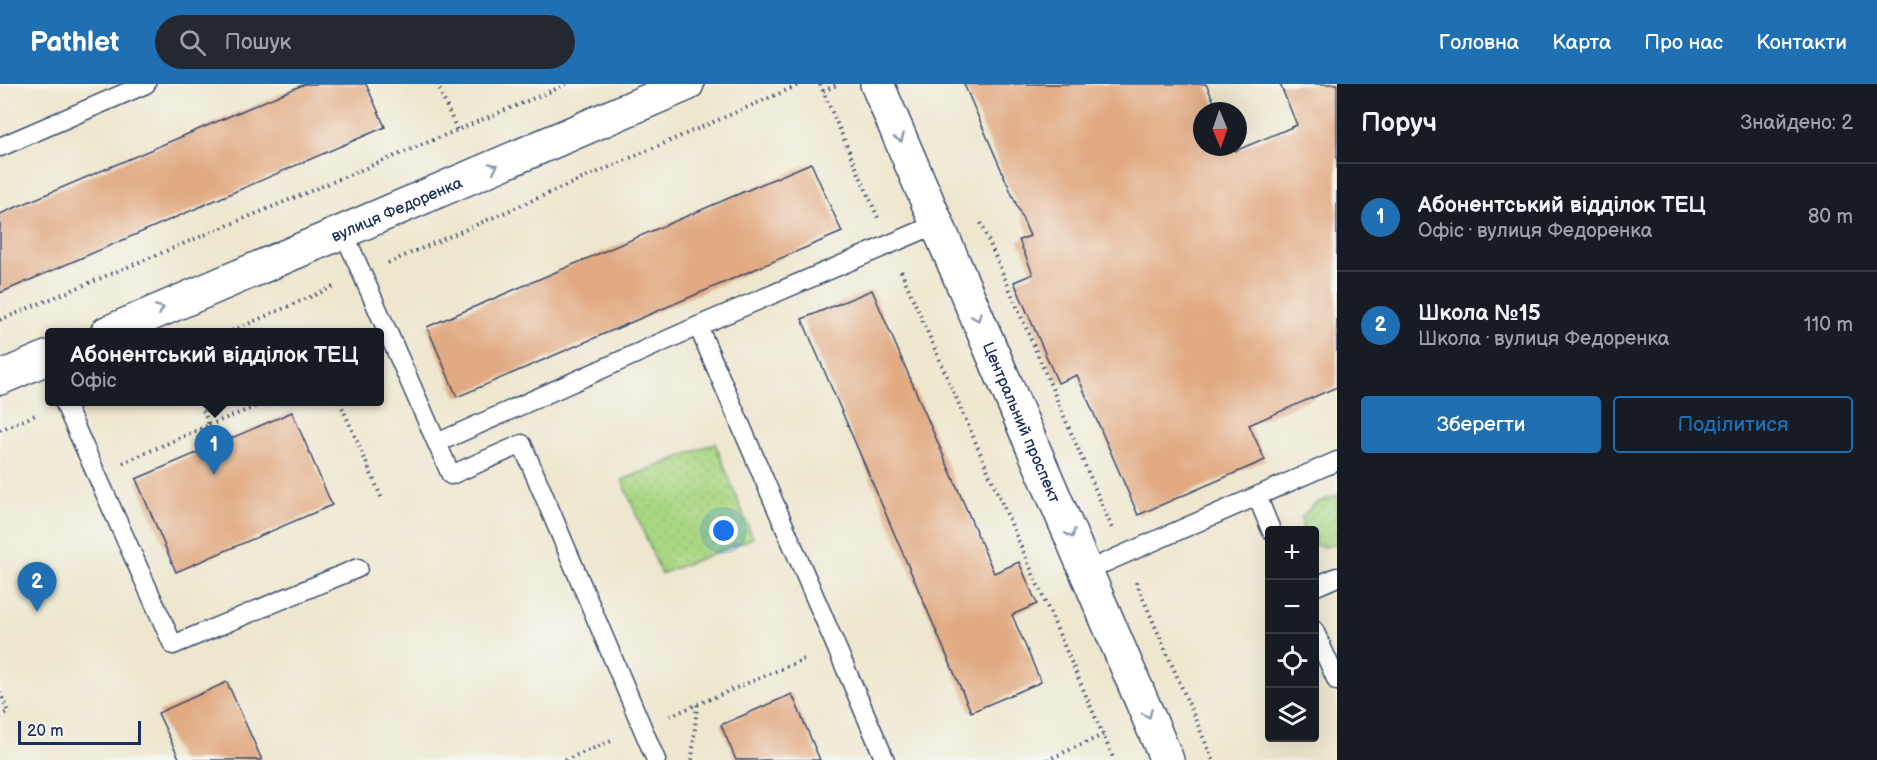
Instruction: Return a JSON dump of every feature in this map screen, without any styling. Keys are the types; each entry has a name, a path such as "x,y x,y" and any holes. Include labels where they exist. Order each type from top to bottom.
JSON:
{"street":[{"name":"вулиця Федоренка","path":"119,328 687,84"},
{"name":"Центральний проспект","path":"877,84 1167,760"},
{"path":"0,378 45,362"}],"lane":[{"path":"0,147 146,84"},
{"path":"436,443 698,326 937,224"},
{"path":"344,231 451,475 522,444 656,760"},
{"path":"698,326 885,760"},
{"path":"66,406 173,645 358,568"},
{"path":"1086,571 1337,461"},
{"path":"1257,496 1269,526"},
{"path":"1319,585 1337,577"},
{"path":"1316,634 1337,681"}],"path":[{"path":"437,84 457,130"},
{"path":"0,320 568,84"},
{"path":"238,328 801,84"},
{"path":"820,84 1114,760"},
{"path":"823,91 840,84"},
{"path":"978,215 1213,760"},
{"path":"0,430 55,406"},
{"path":"202,406 209,425"},
{"path":"96,475 257,406"},
{"path":"342,406 381,499"},
{"path":"565,760 836,646"},
{"path":"0,692 8,712 0,716"},
{"path":"692,760 697,705"},
{"path":"1047,760 1103,735"}],"green space":[{"path":"715,443 753,538 661,574 622,480"},
{"path":"1337,495 1337,543 1325,547 1319,546 1319,526 1302,526 1302,517 1314,504"}],"building":[{"path":"305,84 366,84 385,127 0,293 0,214"},
{"path":"964,84 1206,84 1214,102 1193,102 1193,156 1247,156 1247,146 1297,125 1280,84 1337,84 1337,387 1249,425 1265,460 1138,515 1077,375 1058,383 1014,282 1033,274 1019,240 1030,236"},
{"path":"811,163 842,232 457,397 427,327"},
{"path":"872,290 994,573 1019,562 1037,604 1012,615 1041,682 971,712 802,319"},
{"path":"292,412 332,505 176,572 136,479"},
{"path":"227,682 262,760 180,760 158,713"},
{"path":"792,694 820,760 736,760 721,725"}],"place":[{"name":"Абонентський відділок ТЕЦ","path":"214,475"},
{"name":"Школа №15","path":"37,612"}]}
